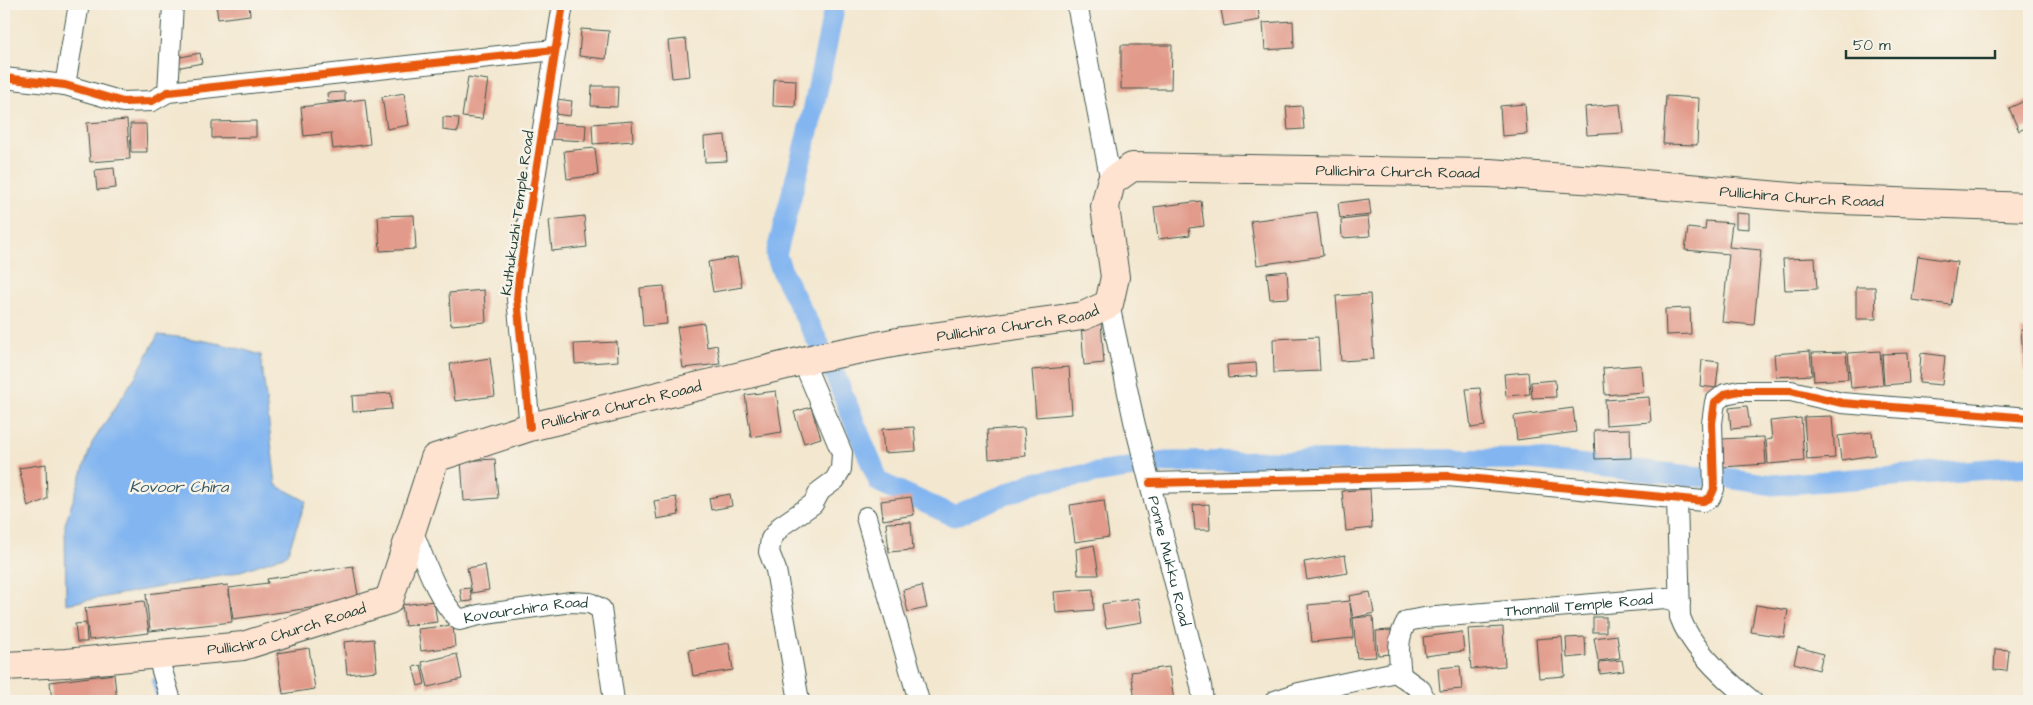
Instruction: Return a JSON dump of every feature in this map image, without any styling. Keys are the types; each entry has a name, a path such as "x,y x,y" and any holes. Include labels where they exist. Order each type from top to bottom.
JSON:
{"main road":[{"name":"Pullichira Church Roaad","path":"4,666 66,663 243,646 389,600 435,458 530,427 803,361 903,341 1083,316 1109,304 1115,277 1105,207 1111,182 1132,167 1489,173 1598,180 1814,199 2029,207"}],"street":[{"path":"65,85 79,4"},
{"path":"168,92 173,4"},
{"name":"Kuthukuzhi Temple Road","path":"530,427 517,299 518,278 563,4"},
{"path":"1077,4 1111,182"},
{"path":"4,78 65,85 123,102 152,102 168,92 554,50"},
{"name":"Ponne Mukku Road","path":"1109,304 1150,483 1201,686 1203,701"},
{"path":"799,701 778,580 769,552 771,539 780,526 813,504 820,491 835,480 841,469 842,453 803,361"},
{"path":"1150,483 1448,476 1703,501 1710,498 1714,489 1712,423 1715,402 1725,394 1791,391 1842,403 2029,418"},
{"path":"1677,498 1680,617 1685,631 1697,647 1752,701"},
{"path":"866,517 919,701"},
{"name":"Kovourchira Road","path":"412,530 439,592 448,609 459,620 479,615 571,602 590,603 601,609 614,701"},
{"name":"Thonnalil Temple Road","path":"1398,674 1401,632 1407,621 1665,598 1680,602"},
{"path":"157,654 171,701"},
{"path":"1275,701 1300,693 1398,674 1421,690 1425,701"}],"water":[{"name":"Kovoor Chira","path":"158,335 210,342 261,355 276,485 306,501 287,555 232,574 66,604 65,524 92,443 137,374"}],"building":[{"path":"216,4 249,4 250,15 218,19"},
{"path":"389,4 405,4 405,8 389,10"},
{"path":"1220,4 1257,4 1260,20 1224,26"},
{"path":"1293,21 1294,48 1265,50 1263,23"},
{"path":"581,29 609,31 606,59 579,56"},
{"path":"686,39 690,76 672,78 668,41"},
{"path":"179,44 181,57 200,53 202,63 176,68"},
{"path":"1121,45 1172,45 1171,89 1121,89"},
{"path":"468,77 488,80 482,119 462,117"},
{"path":"774,79 796,80 795,107 773,106"},
{"path":"592,86 618,86 617,107 591,106"},
{"path":"345,92 345,101 328,102 327,93"},
{"path":"404,93 409,125 387,129 382,97"},
{"path":"1666,96 1699,98 1697,145 1663,144"},
{"path":"365,99 370,144 333,149 331,133 304,136 301,107"},
{"path":"556,99 572,101 570,116 554,114"},
{"path":"2029,99 2029,126 2019,131 2009,108"},
{"path":"1525,104 1527,134 1502,136 1500,106"},
{"path":"1620,104 1623,133 1587,135 1585,107"},
{"path":"1302,106 1304,129 1288,130 1286,107"},
{"path":"443,117 459,118 458,132 443,130"},
{"path":"127,120 130,159 90,162 87,123"},
{"path":"256,121 256,137 212,138 212,122"},
{"path":"632,121 633,141 593,144 592,124"},
{"path":"550,123 586,125 585,141 549,139"},
{"path":"130,124 146,124 147,152 131,152"},
{"path":"725,135 727,161 705,162 704,137"},
{"path":"595,148 598,175 567,179 564,151"},
{"path":"114,168 116,188 97,190 95,170"},
{"path":"1369,199 1371,215 1340,218 1338,203"},
{"path":"1201,201 1204,226 1189,228 1190,235 1158,239 1154,207"},
{"path":"1317,212 1323,256 1257,265 1251,221"},
{"path":"1736,213 1749,214 1749,229 1736,228"},
{"path":"414,215 416,249 380,251 378,216"},
{"path":"584,216 587,247 552,251 549,220"},
{"path":"1368,217 1370,236 1342,238 1341,220"},
{"path":"1706,221 1732,223 1729,247 1761,250 1754,325 1722,322 1729,254 1685,250 1688,228 1705,230"},
{"path":"1918,256 1957,262 1951,305 1912,300"},
{"path":"737,257 742,287 713,292 708,262"},
{"path":"1815,258 1817,289 1785,290 1783,259"},
{"path":"1287,271 1289,298 1270,299 1267,273"},
{"path":"664,286 667,324 643,326 640,288"},
{"path":"1856,287 1875,287 1876,319 1856,319"},
{"path":"484,290 486,322 451,325 449,293"},
{"path":"1370,294 1374,359 1341,361 1336,296"},
{"path":"1690,308 1691,334 1666,335 1665,309"},
{"path":"1101,322 1104,363 1084,365 1081,324"},
{"path":"704,323 707,347 717,345 720,364 683,368 677,327"},
{"path":"2021,330 2029,330 2029,371 2024,371"},
{"path":"1318,337 1320,371 1274,373 1273,339"},
{"path":"617,342 618,361 575,364 574,344"},
{"path":"1810,351 1812,375 1776,377 1774,354"},
{"path":"1880,351 1883,385 1851,388 1848,353"},
{"path":"1846,352 1848,379 1814,381 1812,353"},
{"path":"1907,353 1909,383 1884,385 1882,354"},
{"path":"1921,353 1945,356 1942,385 1919,383"},
{"path":"490,358 495,396 455,401 450,364"},
{"path":"1702,360 1719,362 1716,388 1700,386"},
{"path":"1256,363 1257,376 1228,378 1227,365"},
{"path":"1641,365 1643,392 1605,395 1603,368"},
{"path":"1069,367 1072,414 1036,417 1032,370"},
{"path":"1528,372 1530,394 1506,396 1504,374"},
{"path":"1555,380 1556,397 1532,398 1531,382"},
{"path":"1480,388 1485,426 1471,428 1466,389"},
{"path":"776,391 782,432 751,437 745,395"},
{"path":"391,393 392,409 353,412 352,396"},
{"path":"1649,397 1651,422 1606,425 1605,400"},
{"path":"1747,406 1750,427 1731,429 1729,408"},
{"path":"811,407 821,438 804,443 794,412"},
{"path":"1573,408 1576,432 1517,440 1514,416"},
{"path":"1832,416 1835,458 1807,460 1804,417"},
{"path":"1801,418 1804,461 1768,464 1766,440 1772,439 1770,421"},
{"path":"914,427 916,451 884,453 882,429"},
{"path":"1024,428 1026,456 989,459 987,430"},
{"path":"1630,429 1631,458 1595,459 1594,430"},
{"path":"1872,432 1875,455 1841,460 1838,436"},
{"path":"1764,437 1766,464 1723,467 1721,439"},
{"path":"495,459 498,498 464,501 461,461"},
{"path":"46,464 47,499 28,507 19,468"},
{"path":"1370,489 1372,528 1346,531 1342,491"},
{"path":"730,494 732,506 711,510 709,498"},
{"path":"676,497 679,515 657,519 654,501"},
{"path":"911,497 914,515 883,520 881,501"},
{"path":"1104,500 1109,537 1075,542 1070,505"},
{"path":"1209,504 1210,530 1195,530 1193,505"},
{"path":"911,522 913,550 889,552 886,523"},
{"path":"1094,545 1099,575 1078,575 1076,549"},
{"path":"1345,555 1348,573 1307,580 1304,562"},
{"path":"485,565 489,590 472,593 467,568"},
{"path":"353,566 359,601 233,619 229,588 268,583 267,579"},
{"path":"228,585 232,622 150,631 146,594"},
{"path":"922,586 927,608 908,612 903,590"},
{"path":"470,588 472,601 462,602 460,589"},
{"path":"1093,589 1094,610 1056,613 1054,592"},
{"path":"1370,592 1374,613 1353,618 1350,603 1353,638 1312,642 1308,605 1350,601 1349,596"},
{"path":"1138,598 1142,622 1106,628 1102,604"},
{"path":"144,601 149,633 89,640 85,608"},
{"path":"434,601 437,622 405,626 402,605"},
{"path":"1756,605 1788,610 1784,637 1751,632"},
{"path":"1373,616 1376,657 1357,658 1353,618"},
{"path":"1593,617 1606,617 1606,632 1593,632"},
{"path":"86,623 87,642 77,642 75,624"},
{"path":"453,625 455,647 421,651 418,629"},
{"path":"1503,627 1505,666 1471,669 1468,629"},
{"path":"1391,630 1392,654 1378,655 1376,631"},
{"path":"1462,632 1464,651 1425,656 1423,637"},
{"path":"1617,635 1620,658 1598,661 1594,638"},
{"path":"1562,637 1565,676 1539,678 1536,639"},
{"path":"1585,637 1586,656 1567,658 1566,638"},
{"path":"374,639 377,671 347,674 344,642"},
{"path":"729,643 733,670 693,676 689,650"},
{"path":"1798,647 1823,654 1819,670 1794,663"},
{"path":"309,648 315,689 283,694 277,653"},
{"path":"1995,649 2009,650 2007,671 1994,670"},
{"path":"457,654 462,679 428,687 422,662"},
{"path":"1622,660 1624,671 1600,674 1599,662"},
{"path":"421,665 425,684 418,686 413,667"},
{"path":"1460,666 1462,689 1440,691 1438,668"},
{"path":"1169,667 1174,701 1135,701 1131,672"},
{"path":"114,674 117,701 52,701 50,682"}],"waterway":[{"path":"819,344 783,274 776,255 812,116 835,4"},
{"path":"832,368 879,482 954,516 1033,483 1166,462 1529,459 1702,477"},
{"path":"1728,478 1772,485 2029,466"},
{"path":"154,681 160,701"}],"cycle path":[{"path":"530,427 517,299 563,4"},
{"path":"4,78 65,85 123,102 152,101 168,92 554,50"},
{"path":"1150,483 1448,476 1703,501 1710,498 1714,489 1712,423 1715,402 1725,394 1739,391 1791,391 1842,403 2029,418"}]}
